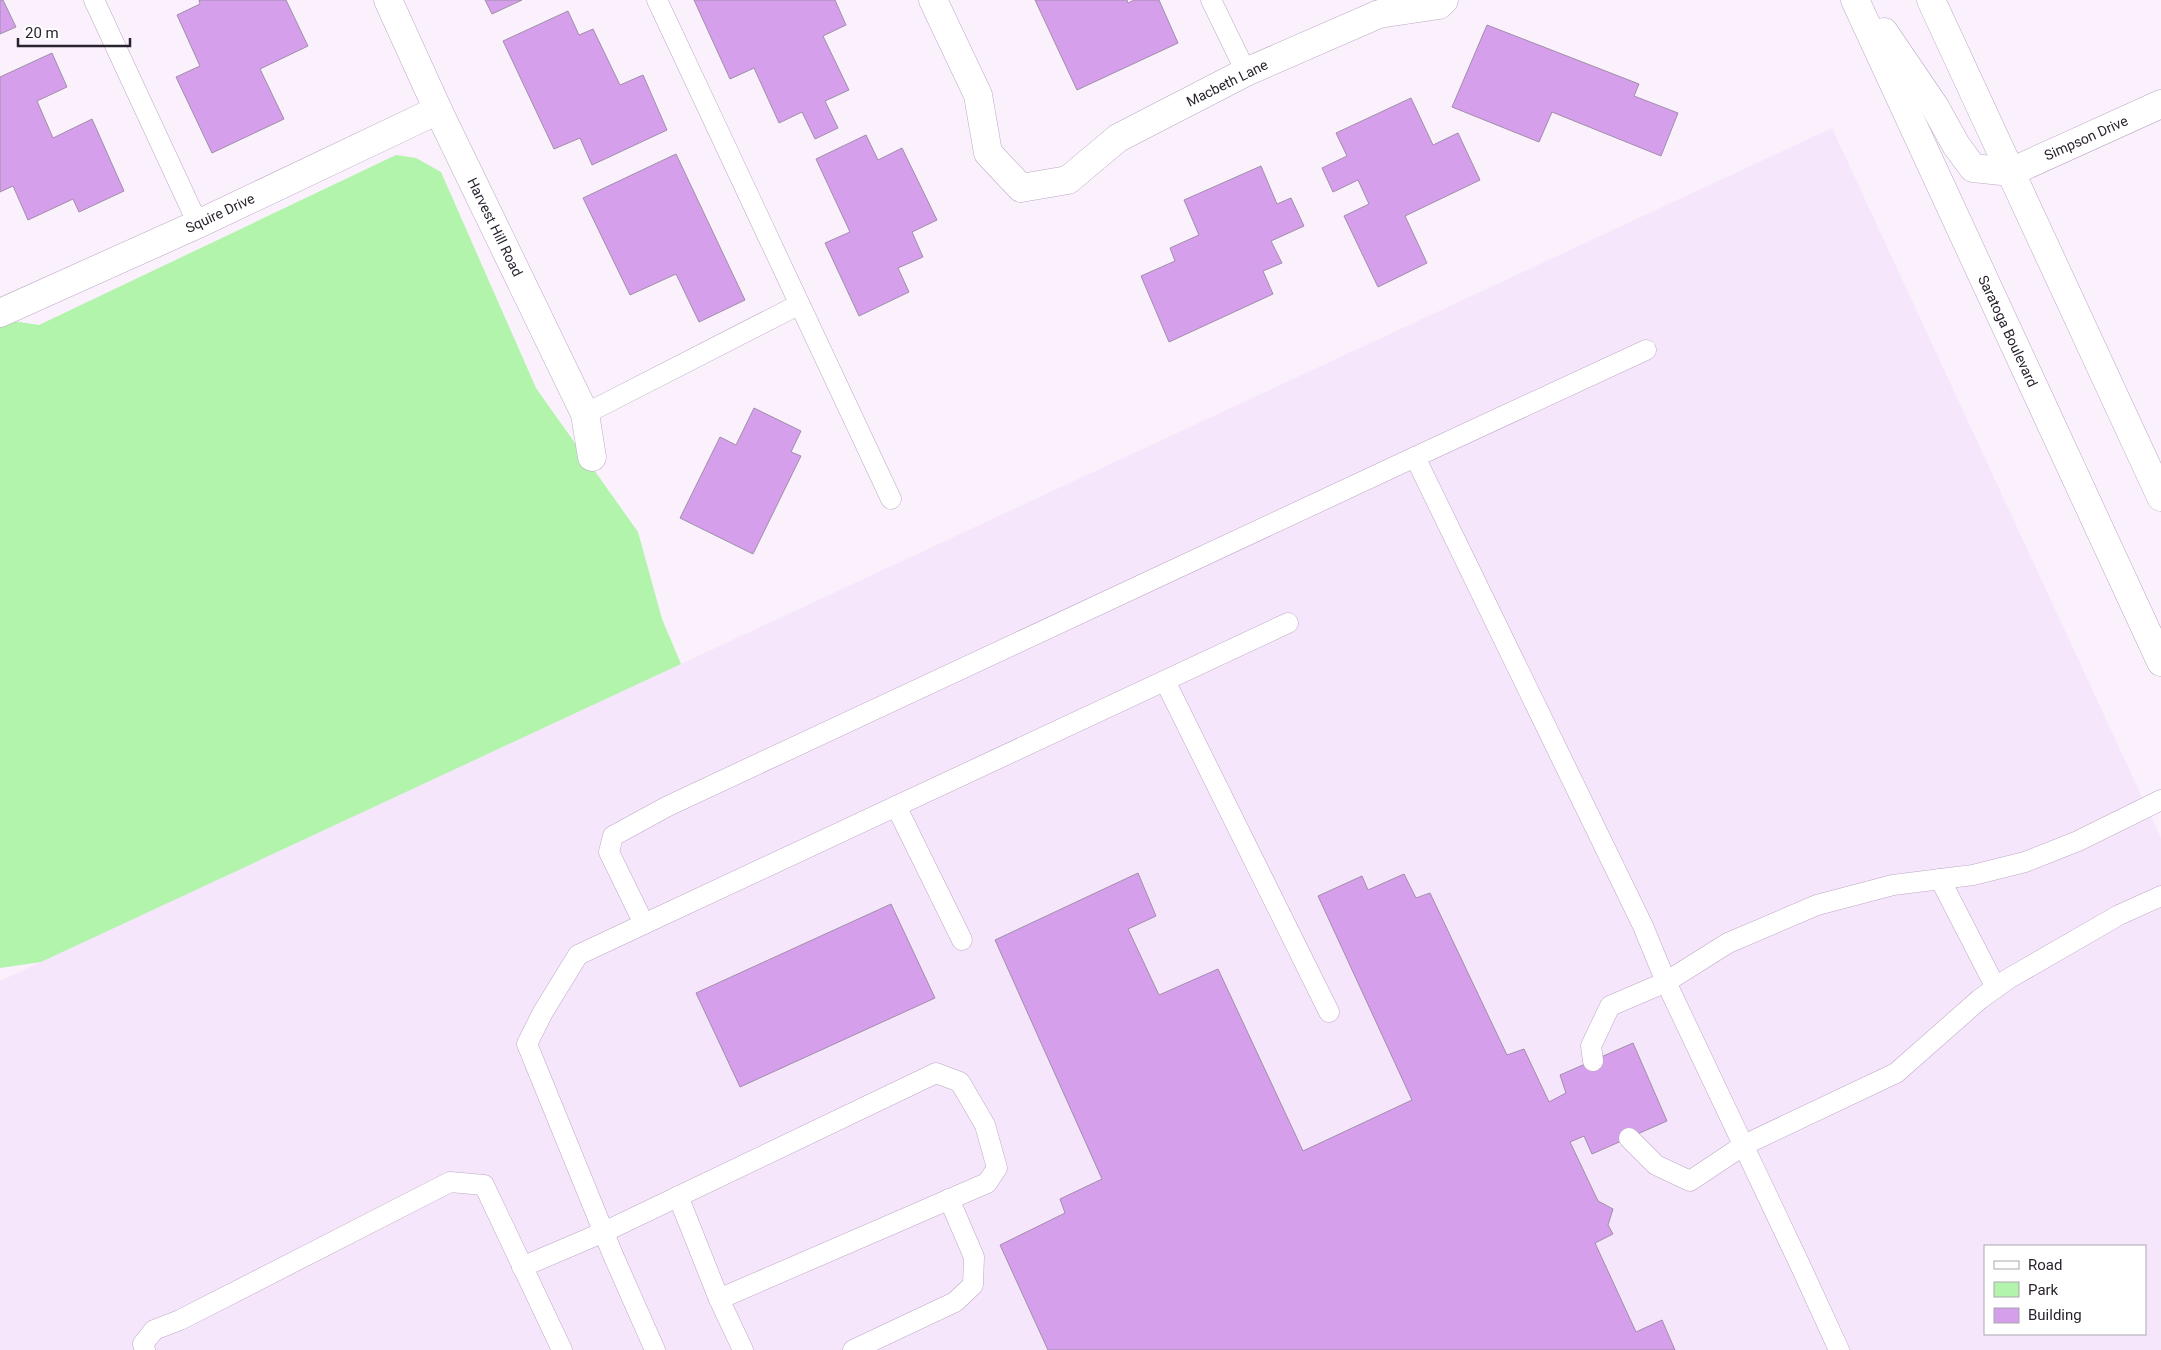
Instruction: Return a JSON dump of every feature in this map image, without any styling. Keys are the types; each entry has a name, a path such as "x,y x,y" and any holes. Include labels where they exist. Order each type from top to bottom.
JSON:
{"street":[{"name":"Harvest Hill Road","path":"388,0 438,110 585,414 592,456"},
{"name":"Macbeth Lane","path":"934,0 978,95 988,153 1021,188 1068,180 1118,138 1246,72 1379,14 1439,5 1444,0"},
{"name":"Saratoga Boulevard","path":"1855,0 2161,662"},
{"path":"1862,0 1935,106 1956,145 1973,168 2011,172"},
{"path":"1931,0 2161,497"},
{"name":"Simpson Drive","path":"2011,172 2161,104"},
{"name":"Squire Drive","path":"0,313 198,224 438,110"}],"lane":[{"path":"94,0 198,224"},
{"path":"657,0 798,305 891,499"},
{"path":"1211,0 1246,72"},
{"path":"585,414 798,305"},
{"path":"644,924 609,852 613,836 668,806 1646,350"},
{"path":"1415,457 1643,926 1666,982 1744,1144 1839,1350"},
{"path":"655,1350 604,1232 528,1044 543,1012 578,955 1288,623"},
{"path":"1165,681 1329,1012"},
{"path":"1593,1061 1591,1046 1610,1006 1666,982 1728,943 1816,905 1893,885 1973,875 2025,862 2078,841 2161,800"},
{"path":"896,806 962,940"},
{"path":"1940,879 1996,988"},
{"path":"1629,1138 1656,1164 1690,1181 1744,1144 1896,1072 1980,999 1996,988 2119,915 2161,896"},
{"path":"522,1267 604,1232 936,1073 960,1082 985,1125 997,1168 987,1183 719,1299"},
{"path":"145,1350 143,1344 154,1330 180,1320 450,1182 484,1186 562,1350"},
{"path":"678,1196 719,1299 743,1350"},
{"path":"853,1350 955,1302 973,1285 974,1257 949,1199"}],"shaded area":[{"path":"1832,128 2161,838 2161,1350 0,1350 0,981"}],"green space":[{"path":"396,155 416,158 441,172 536,388 638,532 662,619 681,664 41,962 0,968 0,319 39,325"}],"building":[{"path":"0,0 3,0 16,27 0,34"},
{"path":"199,0 286,0 308,46 260,69 284,119 212,153 176,77 200,66 177,15 200,4"},
{"path":"485,0 522,0 492,14"},
{"path":"694,0 835,0 846,25 823,36 849,90 825,101 838,128 815,139 802,112 779,123 754,68 730,79"},
{"path":"1035,0 1127,0 1128,3 1134,0 1159,0 1178,43 1077,90"},
{"path":"568,11 579,35 593,29 620,85 643,75 667,130 592,165 580,138 554,149 503,41"},
{"path":"1487,25 1639,84 1634,96 1678,113 1661,156 1552,112 1539,142 1452,107"},
{"path":"52,53 67,87 37,101 53,138 92,119 124,191 79,212 73,199 28,220 13,186 0,192 0,77"},
{"path":"1411,98 1433,145 1458,133 1480,180 1405,216 1427,263 1378,287 1344,216 1369,204 1358,180 1333,192 1322,168 1347,156 1336,133"},
{"path":"866,135 878,160 902,148 937,220 912,232 923,257 898,268 909,292 859,316 825,243 850,232 816,159"},
{"path":"676,154 745,300 699,322 676,274 630,295 583,198"},
{"path":"1261,166 1277,204 1291,198 1304,226 1271,241 1282,263 1263,271 1273,294 1169,342 1141,276 1175,261 1170,248 1199,235 1184,200"},
{"path":"754,408 801,431 791,452 801,456 753,554 680,518 720,437 736,445"},
{"path":"1138,873 1156,916 1128,929 1159,995 1218,969 1303,1151 1412,1100 1318,896 1362,876 1368,890 1404,874 1416,898 1430,893 1507,1055 1524,1049 1549,1102 1566,1093 1560,1075 1633,1043 1667,1121 1592,1154 1584,1136 1570,1142 1598,1201 1613,1209 1608,1225 1613,1234 1595,1243 1636,1332 1662,1320 1675,1350 1048,1350 1000,1245 1065,1213 1060,1199 1102,1179 995,940"},
{"path":"891,904 935,998 740,1087 696,993"}]}
